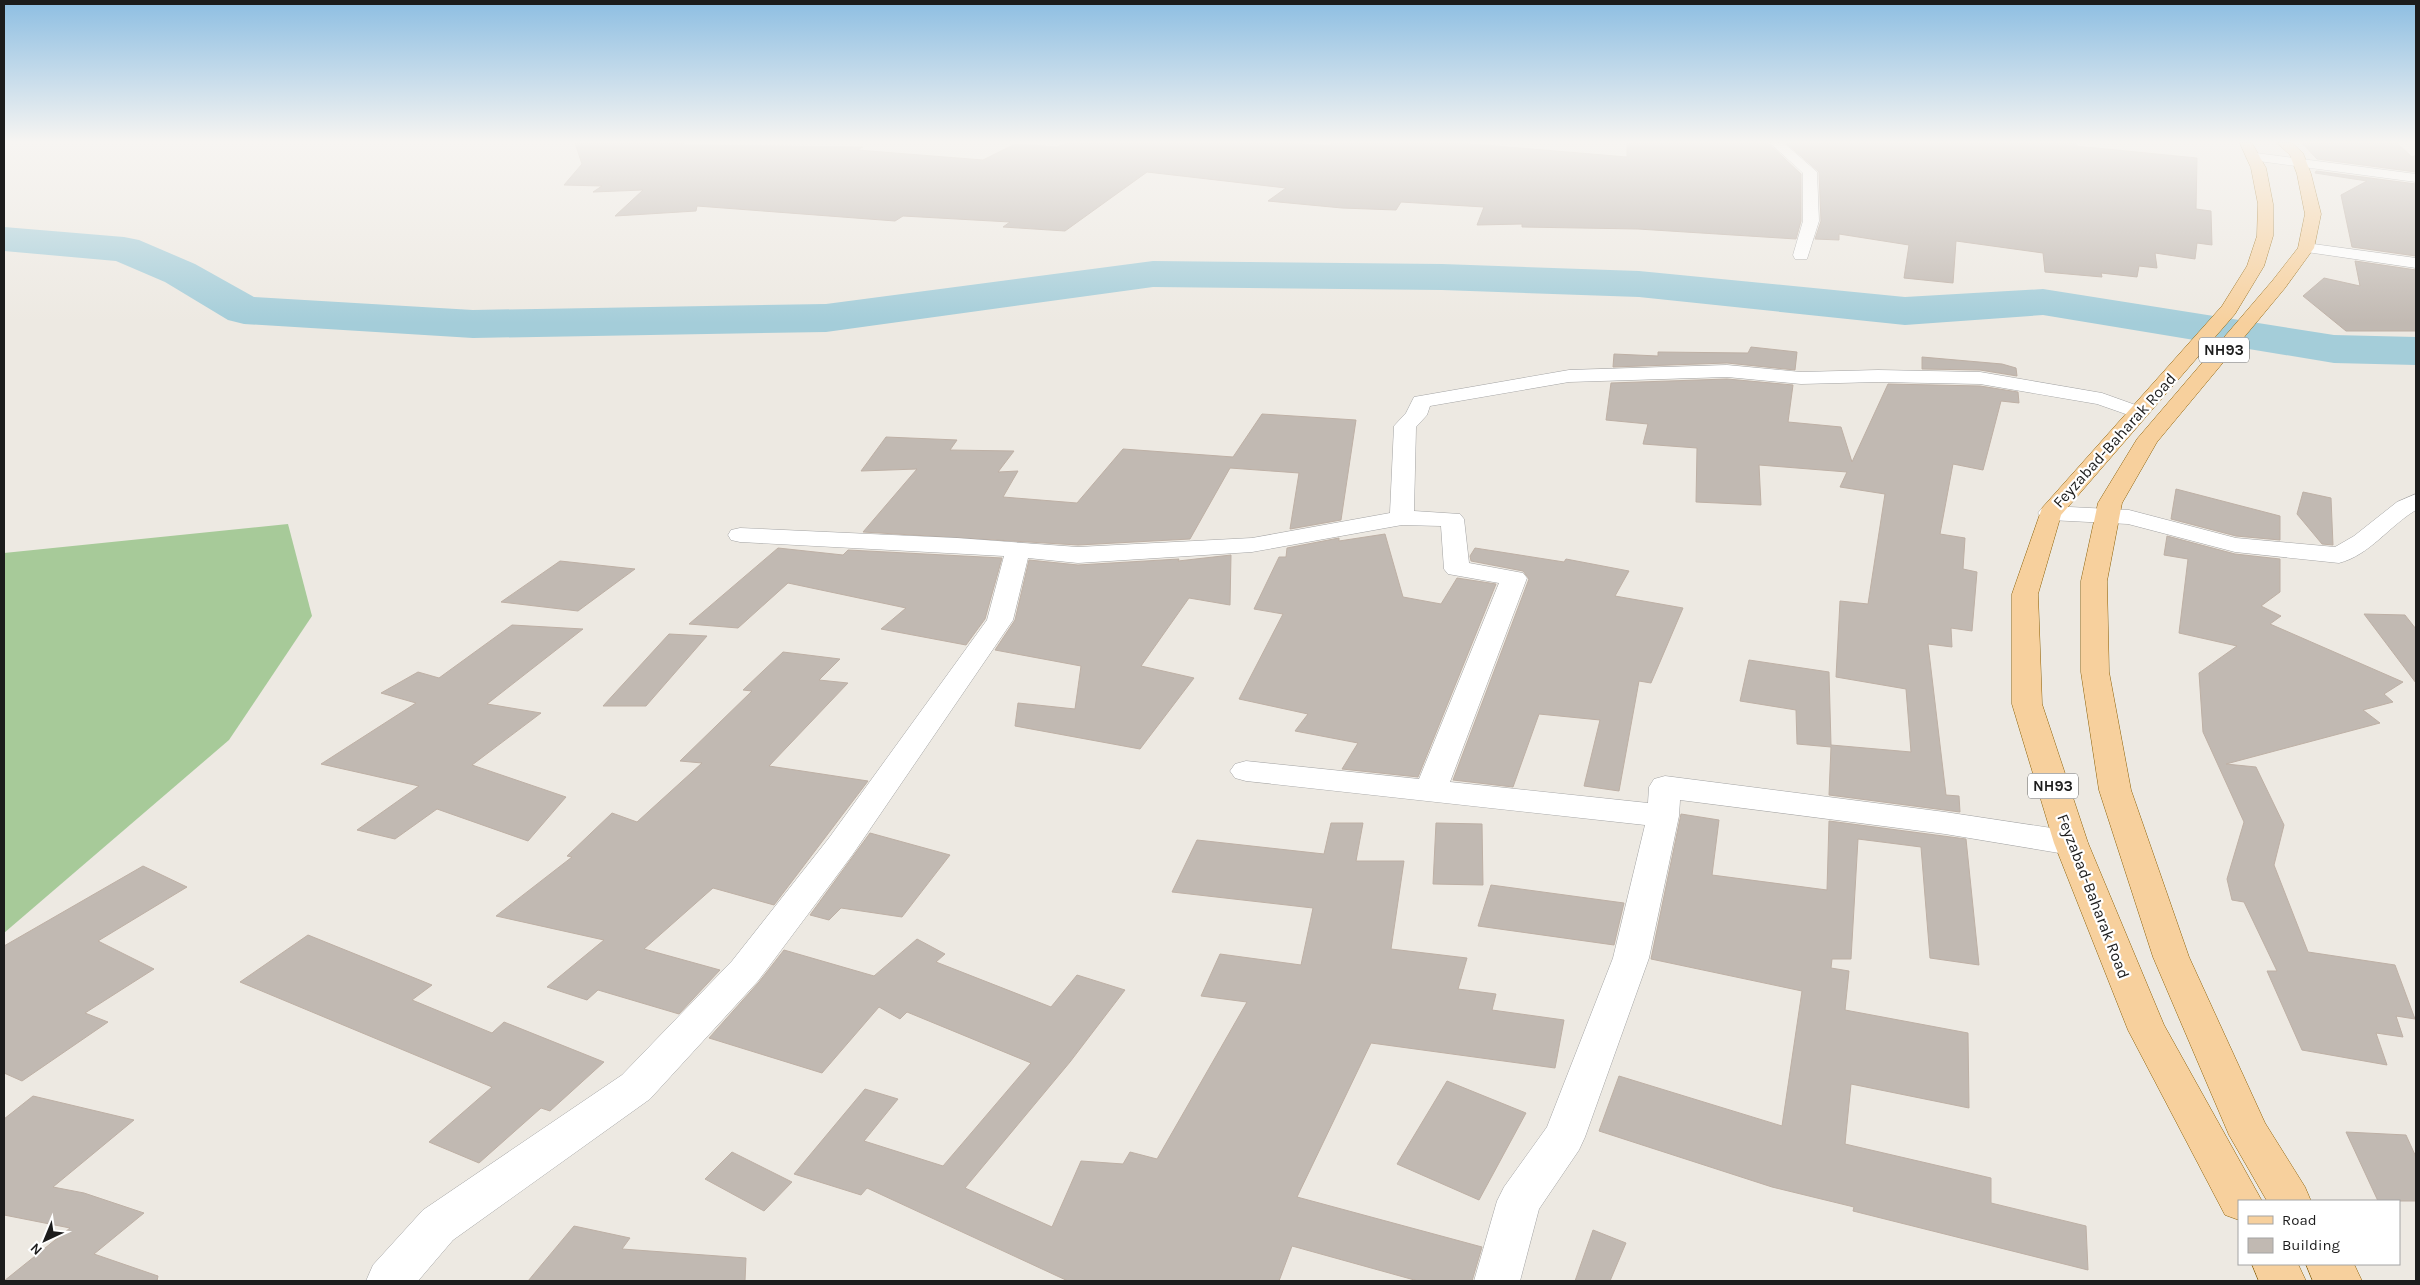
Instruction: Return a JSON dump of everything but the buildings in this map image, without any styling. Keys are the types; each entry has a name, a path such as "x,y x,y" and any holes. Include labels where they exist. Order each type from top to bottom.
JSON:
{"main road":[{"name":"Feyzabad-Baharak Road","path":"2267,203 2268,209 2263,246 2248,282 2180,384 2110,503 2094,581 2096,672 2115,790 2171,957 2250,1135 2289,1200"},
{"name":"Feyzabad-Baharak Road","path":"2239,1200 2147,1030 2070,843 2027,704 2026,594 2050,513 2137,412 2180,384 2255,313 2306,248 2313,214 2309,203"},
{"path":"2275,1265 2283,1281"},
{"path":"2329,1265 2339,1281"}],"street":[{"path":"1801,255 1810,221 1810,203"},
{"path":"2306,248 2416,263"},
{"path":"1402,518 1405,426 1416,415 1422,401 1568,376 1727,371 1800,378 1878,376 1980,378 2102,399 2137,412"},
{"path":"2050,513 2129,518 2235,545 2339,555 2363,542 2405,507 2416,501"},
{"path":"740,535 1078,554 1252,545 1402,518 1452,519 1457,569 1514,578 1430,792"},
{"path":"389,1281 438,1225 636,1088 745,971 842,846 1000,620 1018,550"},
{"path":"1246,771 1663,816"},
{"path":"1497,1281 1519,1201 1564,1137 1631,958 1663,816 1665,787 1945,823 2070,843"}],"green space":[{"path":"288,524 312,616 229,740 4,933 4,553"}],"waterway":[{"path":"4,239 124,249 180,273 244,310 473,324 826,318 1153,274 1442,277 1639,284 1905,311 2043,302 2334,349 2416,351"}]}
